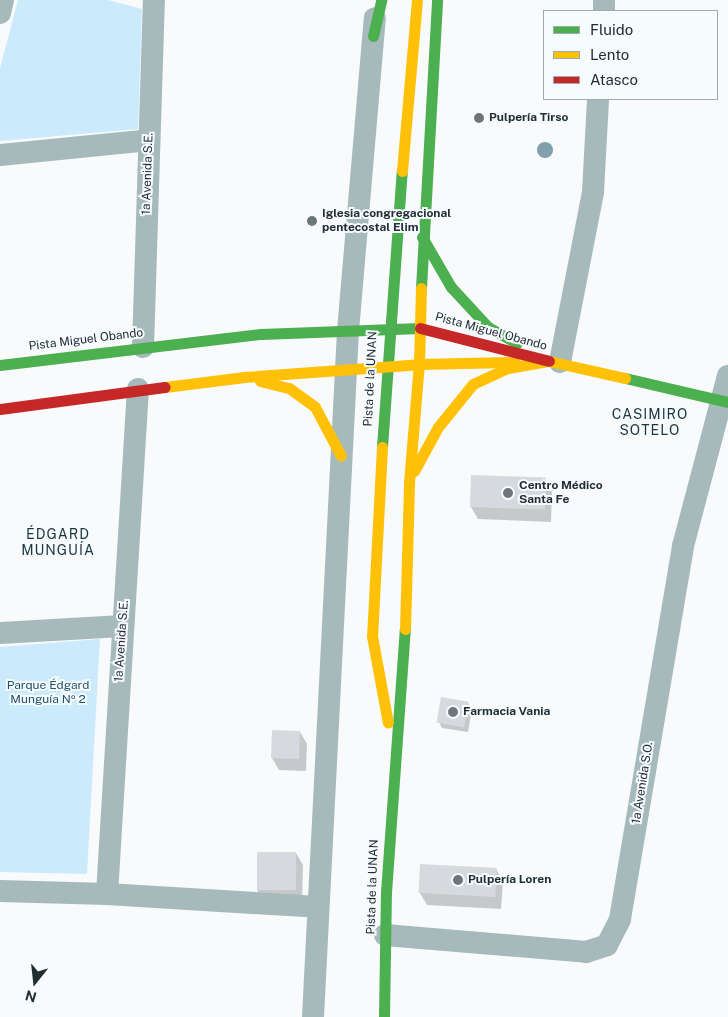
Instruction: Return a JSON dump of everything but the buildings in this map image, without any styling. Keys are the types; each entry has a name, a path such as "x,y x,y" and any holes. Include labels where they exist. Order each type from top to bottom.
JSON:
{"main road":[{"path":"374,36 382,0"},
{"name":"Pista de la UNAN","path":"394,758 372,636 388,328 417,0"},
{"name":"Pista de la UNAN","path":"384,1017 385,935 394,758 405,637 409,482 419,364 422,237 436,0"},
{"path":"422,237 451,287 488,327 555,362 725,402"},
{"name":"Pista Miguel Obando","path":"0,365 261,334 388,328 420,328 555,362"},
{"path":"409,482 438,427 473,384 508,368 555,362"},
{"name":"Pista Miguel Obando","path":"0,408 244,377 419,364 555,362"},
{"path":"244,377 289,388 315,406 341,456"}],"street":[{"path":"0,13 3,0"},
{"name":"1a Avenida S.E.","path":"143,347 154,0"},
{"path":"313,1017 348,331 376,0"},
{"path":"555,362 593,192 598,100"},
{"path":"0,155 149,140"},
{"name":"1a Avenida S.O.","path":"385,935 586,952 607,945 620,919 683,546 725,402 728,376"},
{"name":"1a Avenida S.E.","path":"107,894 138,389"},
{"path":"0,633 123,626"},
{"path":"0,891 107,894 318,907"}],"green space":[{"path":"18,0 108,0 142,9 138,129 0,141 0,68"},
{"name":"Parque Édgard Munguía Nº 2","path":"100,639 87,874 0,872 0,647"}],"traffic: fast":[{"path":"373,36 381,0"},
{"path":"421,288 437,0"},
{"path":"382,447 402,171"},
{"path":"422,237 451,287 488,327 517,343"},
{"path":"0,365 261,334 420,328"},
{"path":"625,378 728,402"},
{"path":"384,1017 386,892 405,629"}],"traffic: slow":[{"path":"402,171 417,0"},
{"path":"405,629 409,482 419,364 421,288"},
{"path":"414,471 438,427 473,384 508,368 549,361 625,378"},
{"path":"165,387 244,377 419,364 515,362"},
{"path":"260,381 289,388 315,407 341,456"},
{"path":"382,447 372,636 388,723"}],"traffic: jam":[{"path":"420,328 549,361"},
{"path":"0,409 165,387"}],"place":[{"name":"Pulpería Tirso","path":"479,118"},
{"name":"Iglesia congregacional pentecostal Elim","path":"312,221"},
{"name":"Centro Médico Santa Fe","path":"508,493"},
{"name":"Farmacia Vania","path":"453,712"},
{"name":"Pulpería Loren","path":"458,880"}],"district":[{"name":"CASIMIRO SOTELO","path":"650,422"},
{"name":"ÉDGARD MUNGUÍA","path":"58,542"}]}
